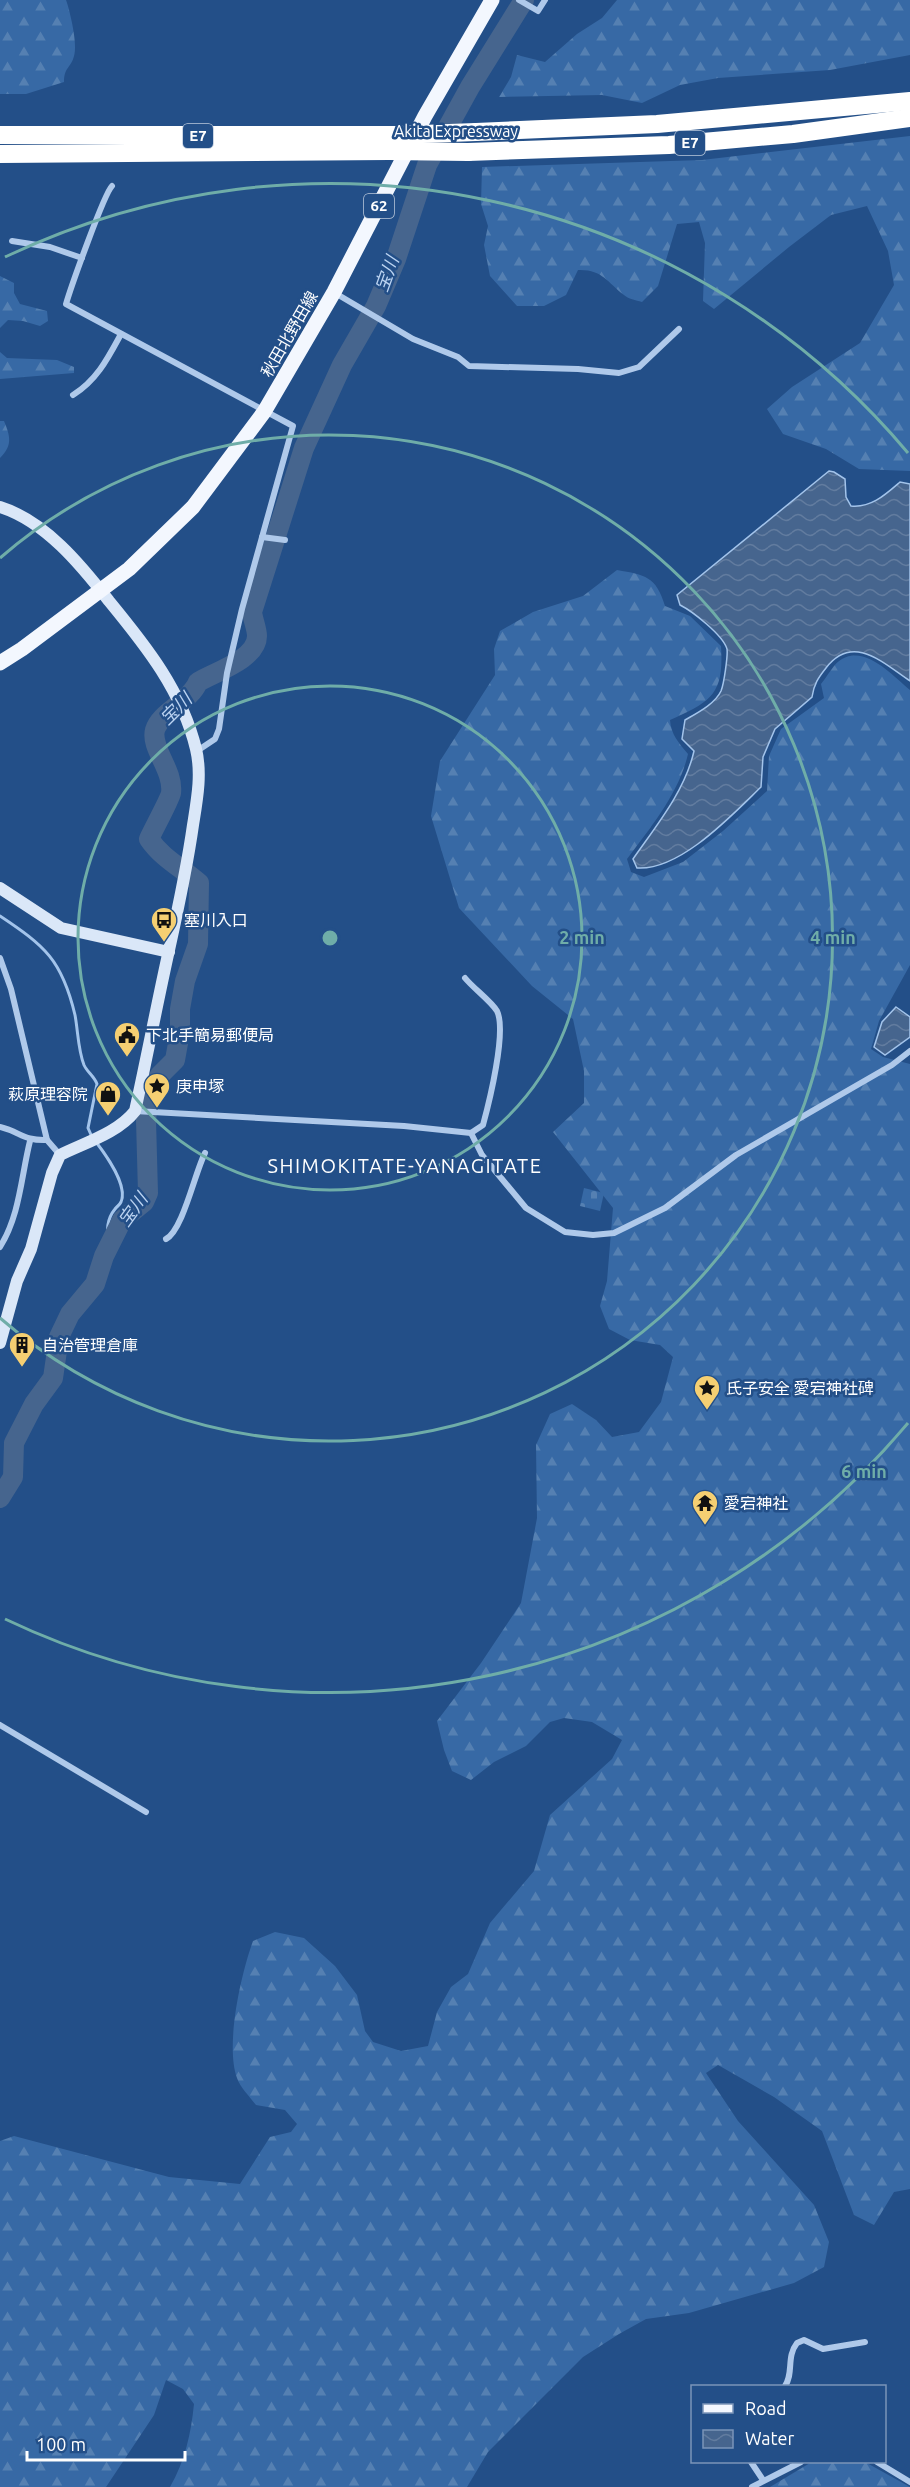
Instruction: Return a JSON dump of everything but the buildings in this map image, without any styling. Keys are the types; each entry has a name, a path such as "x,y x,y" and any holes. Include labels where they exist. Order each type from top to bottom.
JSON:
{"highway":[{"name":"Akita Expressway","path":"0,154 392,143 476,132 657,124 910,101"},
{"name":"Akita Expressway","path":"0,135 392,143 468,152 669,145 793,134 910,118"}],"main road":[{"name":"秋田北野田線","path":"0,663 47,632 129,569 193,507 264,412 334,292 425,116 492,0"},
{"name":"秋田北野田線","path":"0,654 47,632"}],"street":[{"path":"519,0 537,11 545,0"},
{"path":"112,186 107,191 76,271 66,304 293,426 227,673 215,739 197,751"},
{"path":"12,241 50,247 82,258"},
{"path":"334,292 413,339 459,357 469,366 578,369 618,373 639,367 680,329"},
{"path":"73,395 86,387 100,370 121,334"},
{"path":"0,507 31,522 56,541 139,638 171,685 186,717 197,751 199,783 185,882 138,1111"},
{"path":"262,537 285,540"},
{"path":"0,888 61,928 169,952"},
{"path":"0,958 11,989 47,1140 60,1155"},
{"path":"0,1343 17,1281 31,1250 52,1173 60,1155 103,1135 138,1111 404,1126 471,1133 483,1125 500,1030 498,1012 465,978"},
{"path":"471,1133 483,1155 526,1208 565,1232 614,1233 664,1208 736,1155 892,1065 910,1051"},
{"path":"0,1127 11,1130 30,1141 47,1140"},
{"path":"0,1247 9,1232 20,1196 30,1141"},
{"path":"166,1239 171,1236 187,1203 205,1153"},
{"path":"0,1725 146,1812"},
{"path":"786,2385 789,2380 789,2359 798,2343 804,2340 823,2349 865,2342"},
{"path":"752,2463 763,2480"},
{"path":"752,2487 799,2463"},
{"path":"879,2463 910,2482"}],"green space":[{"path":"0,0 66,0 73,28 75,51 73,60 65,73 64,82 26,94 0,94"},
{"path":"617,0 910,0 910,55 830,70 718,78 680,85 642,103 602,95 499,97 511,77 517,55 545,62 577,34 602,18"},
{"path":"910,136 910,471 859,469 826,449 783,434 767,409 792,387 860,343 894,285 888,251 867,206 831,215 714,309 703,301 705,243 699,222 677,224 658,286 642,302 626,296 599,274 578,270 566,295 544,306 517,306 490,276 484,245 488,226 481,204 482,167 702,160"},
{"path":"0,276 14,283 14,293 20,304 47,311 48,321 40,326 8,320 0,328"},
{"path":"0,352 7,358 57,360 74,367 74,373 0,379"},
{"path":"0,421 4,421 8,431 9,445 0,458"},
{"path":"617,570 648,579 658,588 665,606 690,616 721,646 720,675 712,694 696,707 670,720 674,734 688,754 671,796 627,859 631,872 644,877 683,862 723,831 767,791 769,756 781,729 824,698 821,684 842,659 860,656 870,659 910,690 910,965 879,1021 871,1049 883,1057 910,1064 910,2189 894,2192 874,2225 854,2215 822,2131 774,2097 718,2065 706,2073 738,2121 814,2205 829,2242 824,2267 794,2283 689,2313 646,2319 619,2334 583,2357 488,2452 467,2487 170,2487 180,2467 186,2447 194,2404 183,2389 166,2380 154,2415 106,2487 0,2487 0,2141 14,2136 169,2177 240,2184 270,2137 291,2132 297,2124 285,2110 256,2105 237,2078 233,2047 236,2009 253,1941 275,1932 304,1938 335,1966 357,1995 365,2031 373,2042 401,2051 428,2046 437,2012 451,1987 468,1974 490,1923 534,1871 550,1815 612,1759 622,1740 592,1722 564,1718 550,1722 526,1746 494,1762 471,1780 452,1771 437,1721 481,1663 521,1603 537,1518 536,1445 550,1414 572,1404 596,1420 612,1437 639,1432 661,1402 673,1357 660,1345 630,1340 609,1329 600,1306 607,1281 613,1208 553,1132 584,1103 584,1071 573,1019 532,986 459,908 431,816 440,761 495,675 494,649 500,631 533,612 583,596"},
{"path":"584,1188 604,1193 600,1211 580,1206"},
{"path":"810,2463 867,2463 910,2487 770,2487"}],"water":[{"path":"829,471 845,479 846,497 851,506 871,503 900,482 910,484 910,681 868,655 857,652 836,658 819,678 812,697 775,729 763,757 761,787 720,826 687,851 670,861 653,867 637,868 633,859 669,808 690,766 694,751 682,739 685,720 715,700 721,691 726,670 727,649 724,643 707,624 680,605 677,595"},
{"path":"896,1007 910,1017 910,1037 885,1055 874,1047 882,1022"}],"waterway":[{"name":"宝川","path":"0,1498 13,1477 14,1443 34,1404 53,1378 59,1337 70,1314 95,1284 104,1256 122,1220 144,1202 148,1193 146,1120 149,1094 160,1075 175,1060 185,981 198,944 199,883 166,857 149,839 171,793 169,776 154,737 155,730 163,718 189,695 198,682 234,664 243,658 255,644 257,633 252,612 304,448 342,365 376,306 396,259 427,165 470,87 524,0"},
{"path":"0,916 29,936 50,956 64,981 75,1015 82,1059 97,1084 88,1128 92,1137"},
{"path":"96,1142 119,1179 122,1195 121,1202 108,1222 110,1245"}],"place":[{"name":"塞川入口","path":"164,943"},
{"name":"下北手簡易郵便局","path":"127,1058"},
{"name":"庚申塚","path":"157,1109"},
{"name":"萩原理容院","path":"108,1117"},
{"name":"自治管理倉庫","path":"22,1368"},
{"name":"氏子安全 愛宕神社碑","path":"707,1411"},
{"name":"愛宕神社","path":"705,1526"}],"district":[{"name":"SHIMOKITATE-YANAGITATE","path":"405,1166"}]}
